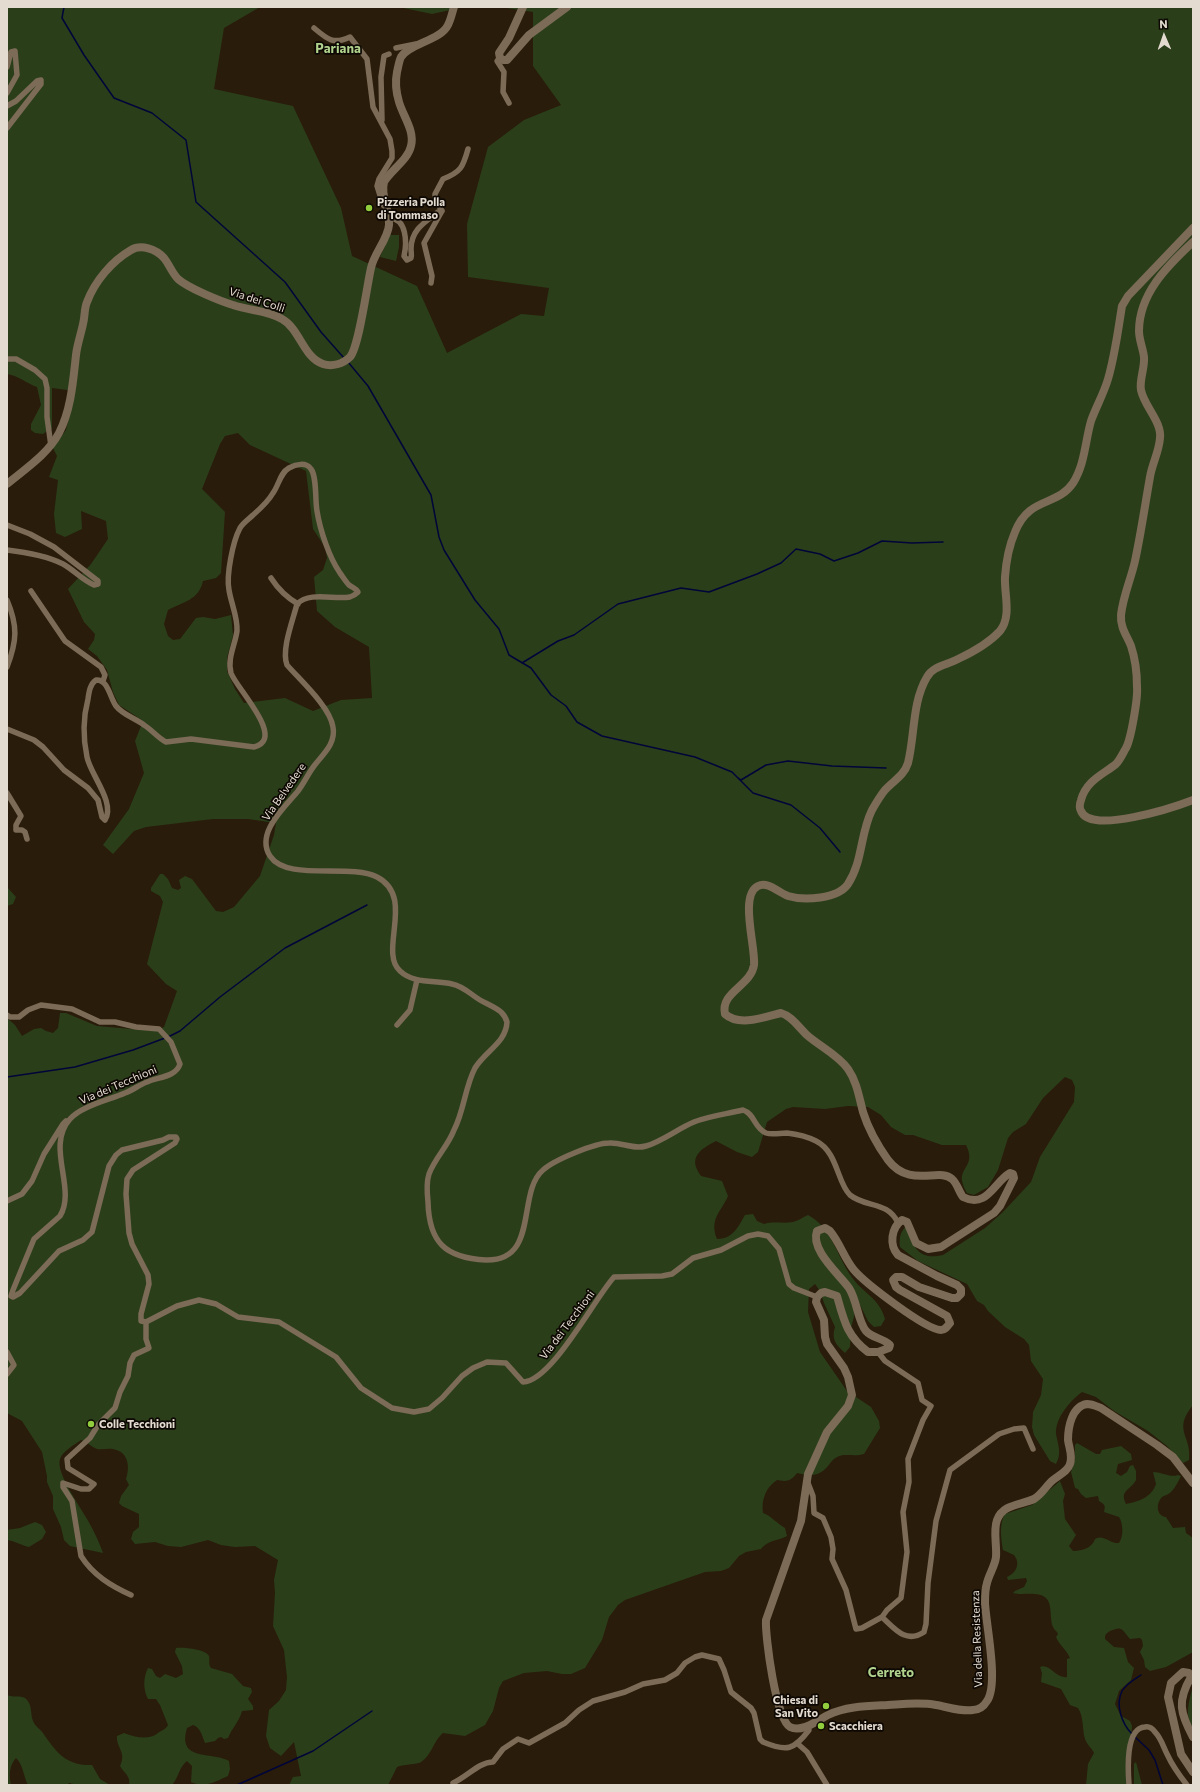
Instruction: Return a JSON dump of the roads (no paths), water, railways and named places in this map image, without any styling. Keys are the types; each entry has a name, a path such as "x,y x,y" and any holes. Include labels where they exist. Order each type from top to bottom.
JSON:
{"street":[{"path":"389,220 382,188 384,182 408,152 411,146 410,130 399,103 396,89 396,80 401,57 408,51 426,43 448,26 454,7"},
{"path":"509,103 503,92 504,72 498,61 500,58 499,53 509,38 522,7"},
{"path":"500,58 504,61 507,60 529,35 567,7"},
{"path":"314,28 332,41 345,40 353,35 367,59 373,107 390,139 392,156 379,179 377,186 389,220"},
{"path":"396,48 426,43"},
{"path":"7,67 11,52 15,51 17,75 7,93"},
{"path":"382,122 380,106 382,73 384,56 389,54"},
{"path":"7,106 16,101 36,80 41,80 41,84 7,128"},
{"path":"442,211 436,203 435,194 444,179 459,171 468,149"},
{"path":"389,220 394,218 402,224 404,232 404,256 407,260 411,258 411,249 415,233 419,226 438,212 442,211"},
{"path":"431,283 432,276 424,243 442,211"},
{"name":"Via dei Colli","path":"7,484 51,446 62,427 72,391 76,354 86,303 95,285 109,268 132,249 144,247 153,250 163,257 176,277 186,286 234,306 271,314 281,318 289,323 314,359 323,364 337,365 349,357 353,352 371,267 379,247 386,237 389,220"},
{"path":"817,1297 821,1293 825,1292 837,1296 849,1333 859,1345 868,1352 878,1352 889,1348 890,1345 885,1341 870,1335 864,1330 854,1297 820,1252 816,1236 820,1229 825,1228 830,1231 849,1263 868,1284 895,1305 929,1326 937,1330 945,1329 950,1323 947,1316 900,1290 896,1287 893,1280 896,1277 902,1277 919,1287 952,1298 958,1298 961,1294 961,1289 957,1285 898,1255 892,1244 898,1223 902,1220 907,1222 916,1243 923,1247 928,1249 941,1247 994,1213 1000,1206 1014,1178 1010,1173 985,1197 972,1200 963,1197 953,1179 947,1176 917,1176 903,1173 894,1167 879,1145 863,1112 853,1076 839,1059 812,1039 787,1014 781,1013 746,1020 735,1020 725,1014 725,1003 732,993 748,978 754,967 749,921 750,898 754,889 760,884 765,884 787,895 806,897 835,895 842,891 849,883 861,855 866,827 872,810 884,791 902,776 907,765 918,697 927,677 935,668 956,660 988,642 1001,629 1006,616 1005,579 1007,557 1014,532 1019,522 1030,510 1068,490 1078,474 1086,451 1091,422 1108,381 1122,306 1128,296 1193,228"},
{"path":"1193,242 1155,282 1146,300 1140,319 1139,338 1144,358 1141,390 1160,435 1158,453 1150,479 1134,563 1126,587 1121,615 1124,631 1133,656 1137,696 1130,739 1127,747 1117,763 1100,774 1085,789 1080,804 1081,811 1085,817 1091,820 1102,821 1134,817 1157,812 1193,800"},
{"path":"7,359 16,359 35,370 45,379 47,388 47,417 51,446"},
{"path":"31,591 65,641 101,667 105,675 103,681 111,699 120,712 144,724 166,742 191,739 254,747 263,744 266,738 265,729 255,710 234,681 231,672 230,663 237,630 228,587 231,562 240,527 265,504 274,492 281,476 288,469 301,464 307,466 313,474 320,527 334,561 349,585 358,592 350,597 317,597 299,602 298,604 290,600 276,587 271,578"},
{"path":"7,525 54,546 98,580 98,584 94,585 86,581 62,564 44,558 7,550"},
{"path":"7,600 16,629 14,644 7,667"},
{"name":"Via Belvedere","path":"298,604 285,660 287,665 325,709 333,727 333,740 297,792 278,813 272,823 267,835 267,847 270,856 285,867 296,870 356,871 366,873 381,880 391,891 396,906 394,959 400,971 417,980 450,983 461,986 501,1012 507,1022 504,1036 475,1068 455,1129 435,1161 428,1178 428,1206 432,1232 442,1246 450,1252 476,1259 493,1260 503,1257 510,1252 521,1237 531,1190 538,1175 543,1169 565,1157 609,1143 636,1148 647,1146 695,1121 743,1110 749,1112 762,1131 768,1134 791,1134 818,1142 824,1147 836,1164 846,1190 850,1195 860,1201 888,1210 894,1215 898,1223"},
{"path":"7,729 34,740 43,747 64,770 88,788 98,800 102,817 105,820 108,815 105,797 87,756 84,720 92,685 96,680 103,681"},
{"path":"7,793 21,816 17,823 16,830 22,830 25,832 27,839"},
{"path":"397,1025 410,1010 417,980"},
{"name":"Via dei Tecchioni","path":"7,1015 10,1017 19,1017 28,1010 41,1005 72,1009 100,1022 116,1022 136,1027 159,1029 171,1042 180,1064 175,1072 147,1082 127,1093 72,1116 62,1132 59,1149 64,1182 65,1200 63,1212 34,1239 28,1250 11,1296 16,1296 59,1251 83,1240 92,1232 109,1166 116,1155 122,1150 163,1140 169,1137 176,1137 178,1139 176,1143 133,1170 127,1179 126,1194 129,1233 132,1244 148,1275 149,1280 147,1295 140,1314 141,1320 146,1322 177,1306 200,1300 210,1301 238,1317 279,1322 336,1357 361,1388 392,1408 414,1412 429,1409 442,1398 462,1376 473,1368 487,1362 506,1363 522,1382 529,1382 544,1372 559,1354 614,1277 662,1276 672,1274 693,1258 721,1250 748,1236 758,1234 768,1236 779,1249 789,1284 794,1288 817,1297"},
{"path":"7,1201 22,1194 32,1181 44,1154 62,1124 72,1116"},
{"name":"Via della Resistenza","path":"817,1297 816,1302 824,1320 827,1344 844,1368 848,1377 852,1396 848,1406 827,1432 815,1456 807,1481 801,1521 769,1606 765,1629 780,1710 784,1723 794,1728 804,1728 829,1714 847,1709 914,1703 935,1704 964,1710 975,1710 987,1702 992,1679 986,1589 996,1559 997,1520 1001,1512 1006,1508 1036,1498 1052,1481 1068,1469 1071,1458 1068,1439 1070,1425 1075,1412 1079,1407 1090,1404 1101,1408 1158,1445 1173,1457 1193,1483"},
{"path":"131,1595 113,1586 94,1573 81,1556 72,1501 63,1487 63,1483 81,1489 89,1489 94,1484 68,1468 67,1459 90,1438 98,1425 115,1408 120,1392 128,1376 130,1363 134,1355 149,1348 146,1339 146,1322"},
{"path":"7,1352 14,1365 7,1374"},
{"path":"807,1481 813,1496 814,1513 823,1518 831,1537 833,1549 832,1559 846,1590 856,1629 862,1628 882,1617 887,1610 902,1598 907,1552 903,1512 909,1482 908,1459 923,1420 931,1406 922,1400 918,1383 884,1361 878,1352"},
{"path":"882,1617 901,1635 908,1637 919,1636 924,1632 926,1624 928,1583 936,1521 950,1470 999,1434 1014,1429 1024,1428 1033,1449"},
{"path":"453,1783 461,1780 485,1762 493,1762 503,1749 518,1739 529,1743 565,1723 579,1710 593,1701 625,1692 643,1684 665,1680 677,1673 690,1660 702,1655 719,1659 731,1692 751,1708 754,1713 760,1739 768,1744 788,1748 798,1744 809,1730 808,1725"},
{"path":"1193,1737 1183,1717 1181,1708 1183,1693 1191,1677 1189,1673 1184,1672 1171,1683 1168,1696 1181,1754 1193,1772"},
{"path":"1129,1785 1129,1758 1132,1738 1136,1731 1147,1726 1156,1733 1176,1771 1187,1785"},
{"path":"798,1744 807,1752 827,1785"}],"waterway":[{"path":"64,7 62,18 84,55 114,98 152,113 186,140 196,202 285,282 321,332 344,358"},
{"path":"348,362 368,386 431,495 439,537 444,550 475,600 499,629 509,655 531,668 551,695 566,706 577,722 602,736 695,757 732,772 753,793 791,805 820,828 840,852"},
{"path":"522,663 558,641 574,635 618,604 681,588 709,592 757,574 781,563 796,549 820,554 834,561 858,553 882,541 912,543 943,542"},
{"path":"737,777 741,780 766,765 788,761 832,766 886,768"},
{"path":"168,1037 180,1031 220,997 285,948 367,905"},
{"path":"7,1077 75,1067 133,1050 165,1038"},
{"path":"1132,1734 1125,1725 1119,1708 1119,1702 1122,1691 1126,1686 1141,1675"},
{"path":"237,1785 313,1751 372,1711"},
{"path":"1135,1737 1149,1750 1155,1760 1163,1785"}],"place":[{"name":"Pizzeria Polla di Tommaso","path":"369,208"},
{"name":"Colle Tecchioni","path":"91,1424"},
{"name":"Chiesa di San Vito","path":"826,1706"},
{"name":"Scacchiera","path":"821,1726"}],"district":[{"name":"Pariana","path":"338,49"},
{"name":"Cerreto","path":"891,1673"}]}
